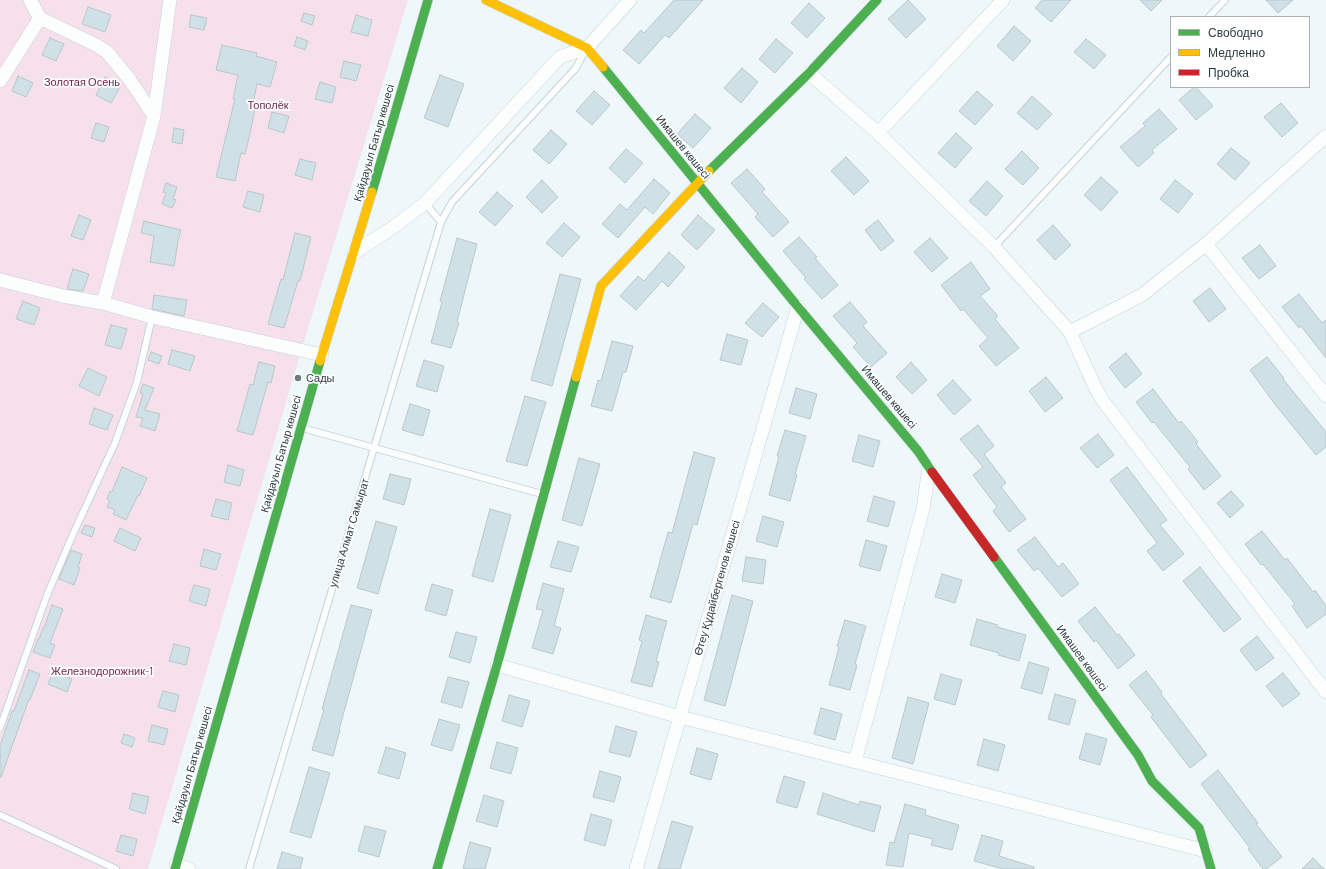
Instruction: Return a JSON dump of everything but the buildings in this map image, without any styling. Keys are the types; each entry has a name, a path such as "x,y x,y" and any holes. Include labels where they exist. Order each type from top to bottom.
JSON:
{"street":[{"path":"30,0 40,18 96,45 107,52 130,80 154,116"},
{"path":"103,303 154,116 170,0"},
{"name":"Қайдауыл Батыр көшесі","path":"175,867 322,355 354,253 428,0"},
{"path":"354,253 395,226 425,203 560,57 587,48 630,0"},
{"path":"437,869 497,665 600,286 697,183 809,73 877,0"},
{"path":"878,133 1003,0"},
{"name":"Имашев көшесі","path":"491,1 587,48 798,307 918,451 1138,755 1152,781 1199,828 1210,869"},
{"path":"0,81 40,18"},
{"path":"809,73 878,133 994,246 1070,332 1103,401 1326,692"},
{"path":"1070,332 1142,295 1206,244 1326,136"},
{"path":"1206,244 1326,396"},
{"path":"0,280 63,296 103,303 152,317 322,355"},
{"name":"Өтеу Құдайбергенов көшесі","path":"636,869 798,307"},
{"path":"855,762 923,509 929,468"},
{"path":"497,665 680,717 1206,852"},
{"path":"175,867 189,869"}],"lane":[{"path":"1210,16 1225,0"},
{"name":"улица Алмат Самырат","path":"250,869 441,222 452,202 576,68 587,48"},
{"path":"994,246 1170,58"},
{"path":"425,203 441,222"},
{"path":"0,728 47,595 115,443 137,382 152,317"},
{"path":"301,428 544,494"},
{"path":"0,815 116,869"}],"green space":[{"path":"0,0 408,0 300,355 148,869 0,869"}],"traffic: fast":[{"path":"372,192 428,0"},
{"path":"709,171 809,73 877,0"},
{"path":"603,67 798,307 918,451 932,472"},
{"path":"175,869 320,361"},
{"path":"437,869 497,665 576,377"},
{"path":"994,557 1138,755 1152,781 1199,828 1211,869"}],"traffic: slow":[{"path":"486,0 587,48 603,67"},
{"path":"576,377 601,286 709,171"},
{"path":"320,361 372,192"}],"traffic: jam":[{"path":"932,472 994,557"}],"place":[{"name":"Сады","path":"298,378"}],"park label":[{"name":"Золотая Осень","path":"82,82"},
{"name":"Тополёк","path":"268,105"},
{"name":"Железнодорожник-1","path":"102,671"}]}
